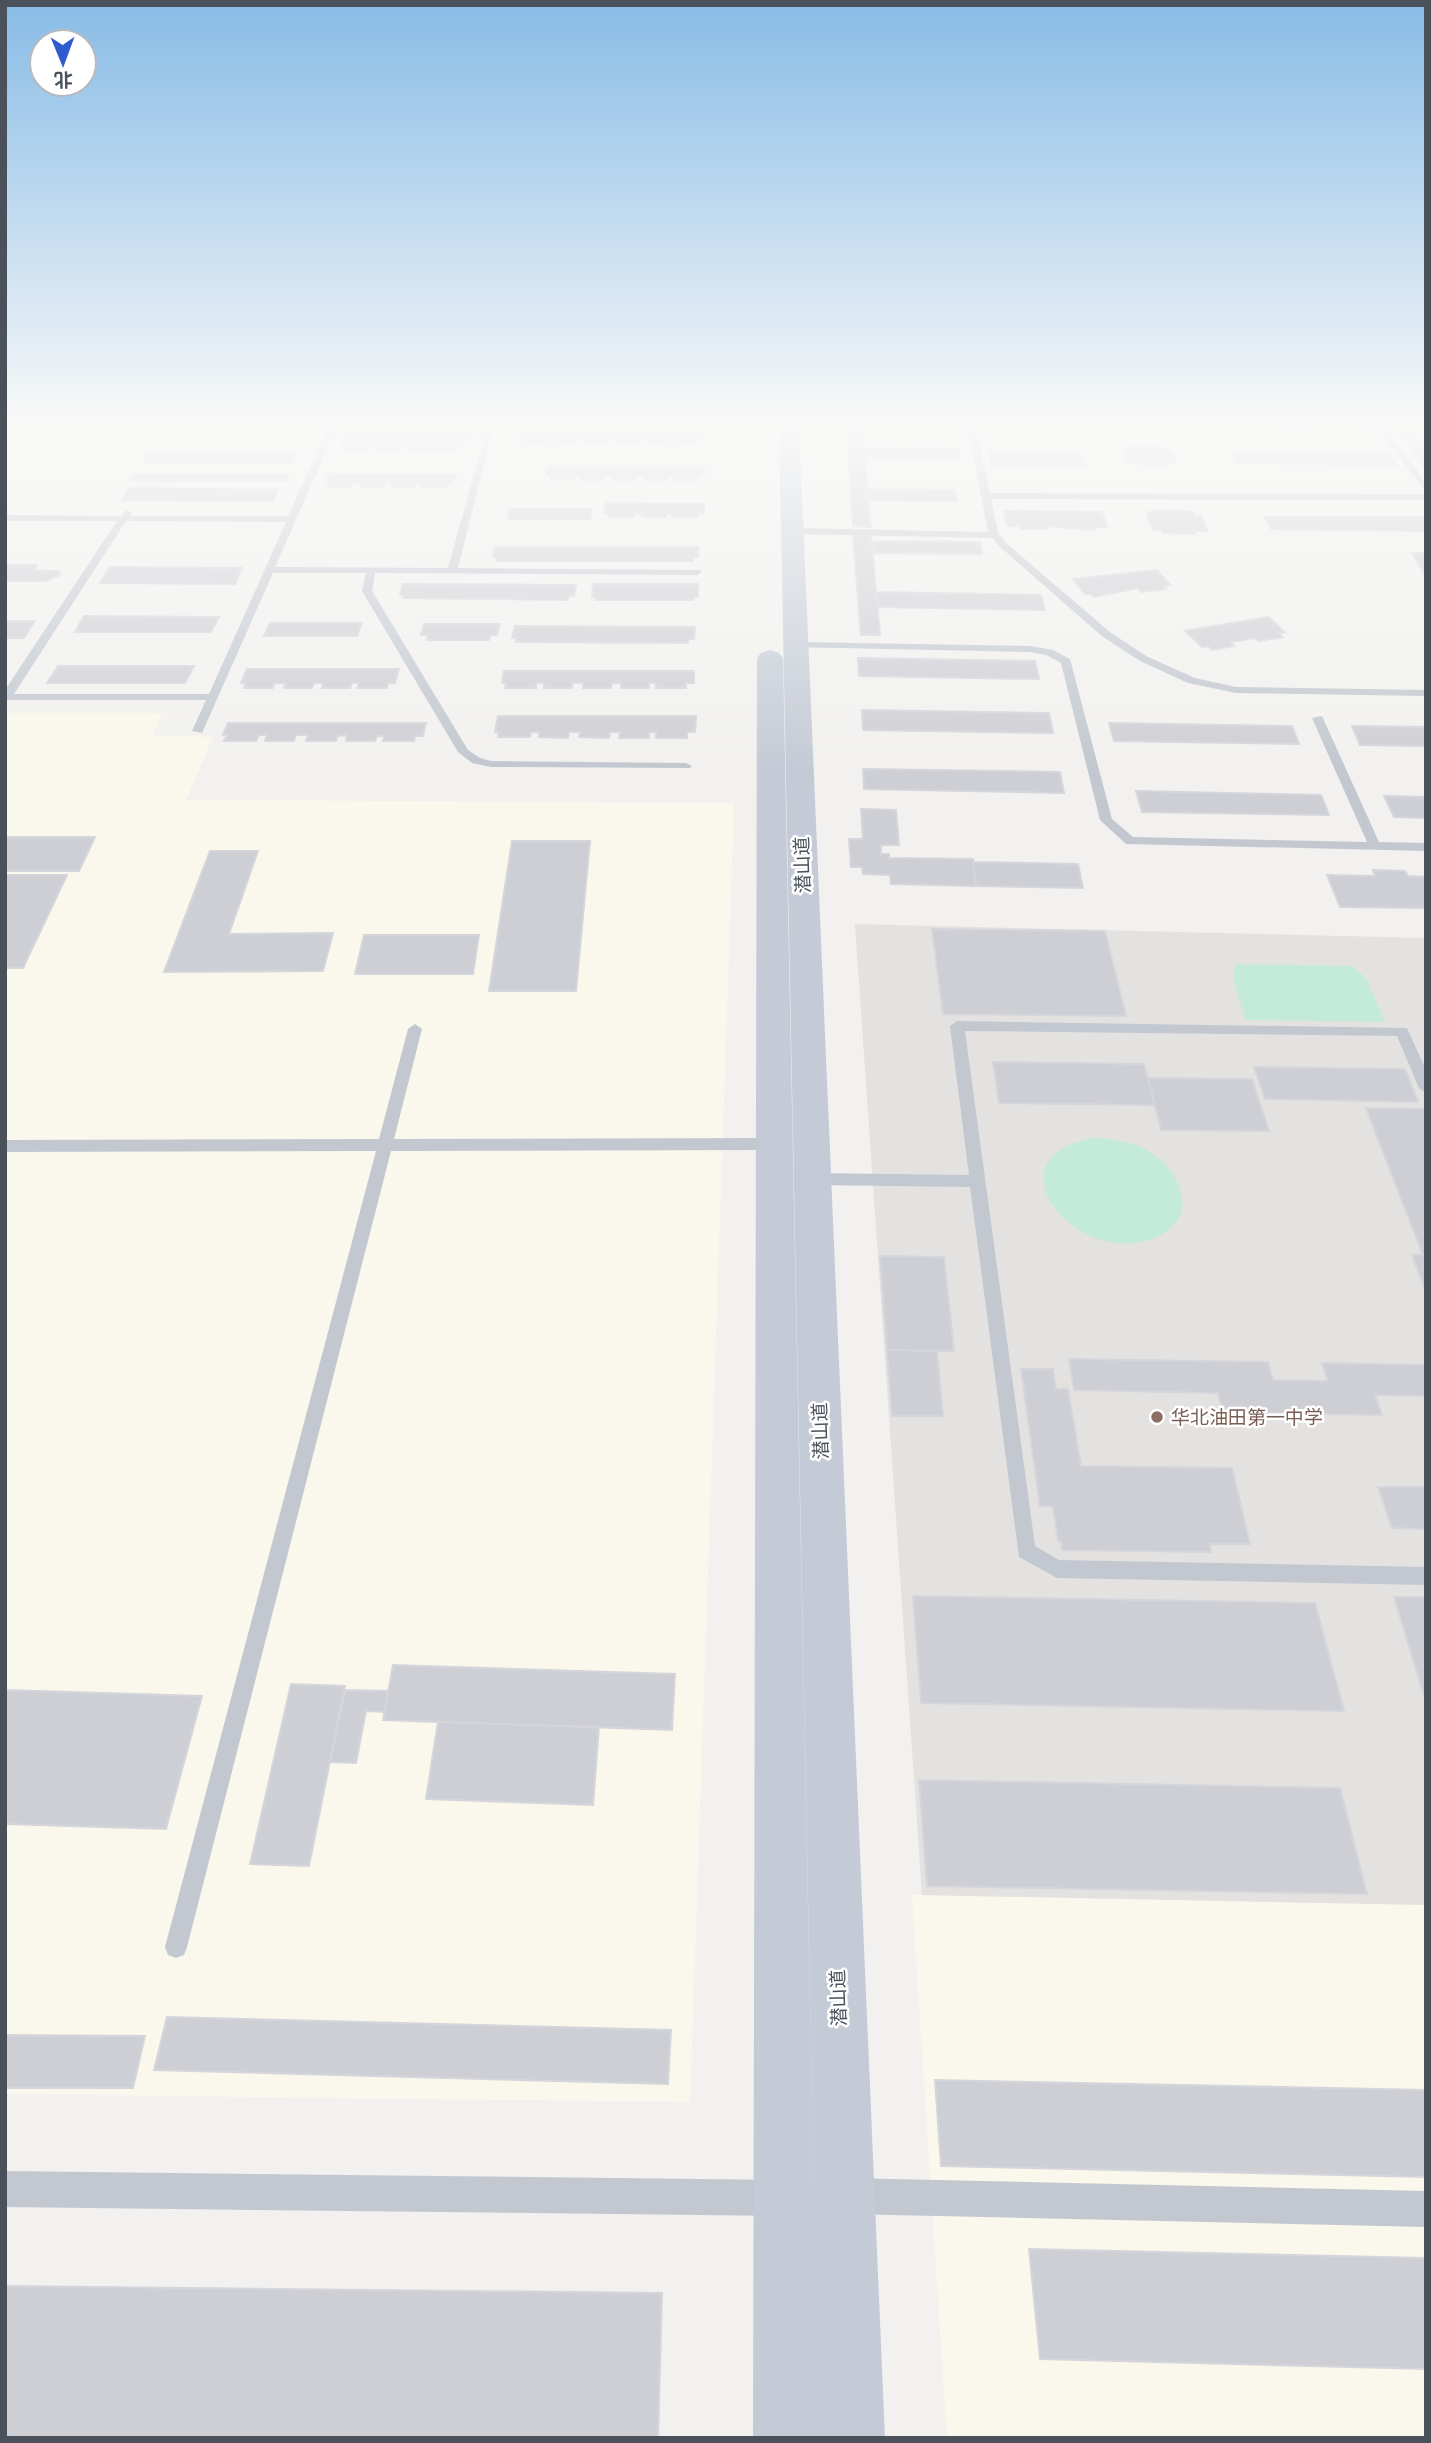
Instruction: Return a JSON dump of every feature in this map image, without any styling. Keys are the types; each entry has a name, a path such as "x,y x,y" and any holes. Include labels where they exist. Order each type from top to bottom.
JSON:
{"main road":[{"name":"潜山道","path":"769,539 786,2438"},
{"name":"潜山道","path":"792,539 852,2438"}],"street":[{"path":"5,2189 783,2198"},
{"path":"844,2196 1426,2209"}],"lane":[{"path":"6,697 110,539"},
{"path":"198,731 282,539"},
{"path":"452,571 461,539"},
{"path":"998,539 1107,635 1144,659 1192,681 1236,690 1426,693"},
{"path":"269,570 697,572"},
{"path":"371,571 367,591 464,752 476,761 491,764 687,766"},
{"path":"795,645 1030,649 1059,655 1066,660 1105,820 1130,841 1426,847"},
{"path":"6,697 212,696"},
{"path":"1318,718 1375,846"},
{"path":"1426,1088 1402,1031 957,1026 1026,1551 1057,1569 1426,1576"},
{"path":"176,1947 415,1030"},
{"path":"5,1146 774,1144"},
{"path":"812,1179 978,1181"}],"shaded area":[{"path":"5,713 162,713 152,736 213,737 186,800 734,803 690,2102 5,2094"},
{"name":"华北油田第一中学","path":"855,924 1426,938 1426,1905 922,1895"},
{"path":"912,1895 1426,1905 1426,2438 947,2438"}],"green space":[{"path":"1235,964 1352,966 1366,978 1385,1022 1246,1020 1233,980"},
{"path":"1093,1138 1119,1140 1138,1146 1158,1158 1169,1169 1182,1195 1182,1209 1177,1221 1166,1232 1149,1240 1120,1243 1093,1237 1070,1224 1053,1206 1044,1185 1046,1166 1062,1149"}],"building":[{"path":"853,539 871,539 880,635 861,635"},
{"path":"872,541 980,542 982,554 873,553"},
{"path":"495,547 698,547 698,557 693,557 693,561 496,561 497,557 493,557"},
{"path":"1412,553 1426,553 1426,576 1425,575"},
{"path":"5,565 37,565 34,570 58,571 60,575 46,581 5,581"},
{"path":"110,567 242,568 235,584 100,583"},
{"path":"1157,570 1170,585 1163,586 1166,589 1141,592 1138,588 1094,597 1085,594 1073,579"},
{"path":"403,584 576,585 574,596 569,596 568,600 403,598 404,595 400,595"},
{"path":"593,584 698,584 698,597 693,597 693,600 595,600 596,597 592,597"},
{"path":"876,592 1041,595 1045,610 878,607"},
{"path":"84,616 219,617 211,632 75,632"},
{"path":"1268,617 1285,632 1279,633 1283,637 1231,642 1234,646 1212,650 1208,646 1202,647 1185,631"},
{"path":"5,621 35,621 24,638 5,638"},
{"path":"270,623 362,623 357,636 264,636"},
{"path":"424,624 500,624 497,635 490,635 489,640 427,640 428,635 421,635"},
{"path":"515,626 695,627 694,639 689,639 688,643 516,642 517,638 512,638"},
{"path":"858,658 1035,661 1039,679 859,676"},
{"path":"58,666 194,666 185,683 47,683"},
{"path":"247,669 399,669 395,683 388,683 387,688 357,688 359,683 352,683 350,688 322,688 323,683 314,683 312,688 284,688 285,683 274,683 273,688 244,688 246,683 241,683"},
{"path":"504,671 694,671 694,683 686,683 686,688 656,688 656,683 649,683 649,688 621,688 621,683 612,683 611,688 583,688 583,683 572,683 572,688 544,688 544,683 536,683 536,688 505,688 506,683 502,683"},
{"path":"862,710 1049,713 1053,733 863,730"},
{"path":"498,716 696,716 695,732 687,732 687,738 656,738 656,732 649,732 649,738 619,738 620,732 610,732 609,738 579,737 580,732 569,732 568,738 539,737 539,732 531,732 530,737 498,737 499,732 495,732"},
{"path":"228,723 426,723 423,736 415,736 414,741 383,741 384,736 377,736 375,741 346,741 347,735 337,736 336,741 306,741 308,735 296,735 294,741 265,741 267,735 259,735 256,741 224,741 227,735 223,735"},
{"path":"1109,723 1292,726 1299,744 1114,741"},
{"path":"1352,726 1426,727 1426,746 1360,745"},
{"path":"863,769 1060,772 1064,793 864,789"},
{"path":"1136,791 1321,795 1329,815 1142,812"},
{"path":"1384,796 1426,797 1426,818 1394,817"},
{"path":"861,809 896,810 899,845 881,845 881,854 889,854 889,858 973,859 976,886 891,884 890,875 863,874 862,867 851,867 849,839 863,839"},
{"path":"5,837 95,837 79,871 5,871"},
{"path":"512,841 590,841 576,991 489,991"},
{"path":"210,851 258,851 229,934 333,933 323,971 164,972"},
{"path":"973,862 1078,864 1083,888 976,886"},
{"path":"1373,870 1405,871 1408,876 1426,877 1426,908 1340,907 1327,875 1375,876"},
{"path":"5,875 67,875 23,968 5,968"},
{"path":"932,929 1105,931 1126,1016 943,1014"},
{"path":"364,935 479,935 473,974 355,974"},
{"path":"993,1062 1144,1064 1155,1105 999,1103"},
{"path":"1254,1067 1405,1069 1418,1102 1265,1099"},
{"path":"1148,1078 1252,1079 1269,1131 1161,1130"},
{"path":"1366,1108 1426,1109 1426,1291 1412,1255 1423,1255"},
{"path":"880,1256 944,1257 954,1351 887,1350"},
{"path":"887,1350 937,1351 943,1416 892,1416"},
{"path":"1069,1359 1268,1362 1273,1380 1328,1381 1322,1363 1426,1365 1426,1396 1375,1395 1382,1415 1223,1412 1218,1393 1074,1390"},
{"path":"1021,1369 1053,1369 1056,1389 1068,1389 1081,1466 1232,1468 1250,1544 1210,1544 1211,1552 1062,1550 1053,1507 1040,1506"},
{"path":"1378,1487 1426,1487 1426,1529 1392,1528"},
{"path":"913,1596 1315,1603 1344,1711 921,1703"},
{"path":"1394,1597 1426,1597 1426,1702"},
{"path":"393,1665 675,1674 672,1730 383,1720"},
{"path":"291,1684 345,1686 309,1866 250,1864"},
{"path":"5,1690 202,1696 166,1829 5,1824"},
{"path":"345,1690 388,1691 384,1712 366,1711 356,1763 330,1762"},
{"path":"438,1722 599,1727 593,1805 426,1799"},
{"path":"919,1780 1340,1788 1367,1894 927,1886"},
{"path":"167,2017 671,2030 668,2084 154,2070"},
{"path":"5,2035 145,2036 133,2088 5,2088"},
{"path":"935,2080 1426,2090 1426,2177 941,2166"},
{"path":"1029,2249 1426,2258 1426,2369 1040,2359"},
{"path":"5,2286 662,2293 658,2438 5,2438"}],"place":[{"name":"华北油田第一中学","path":"1157,1417"}]}
